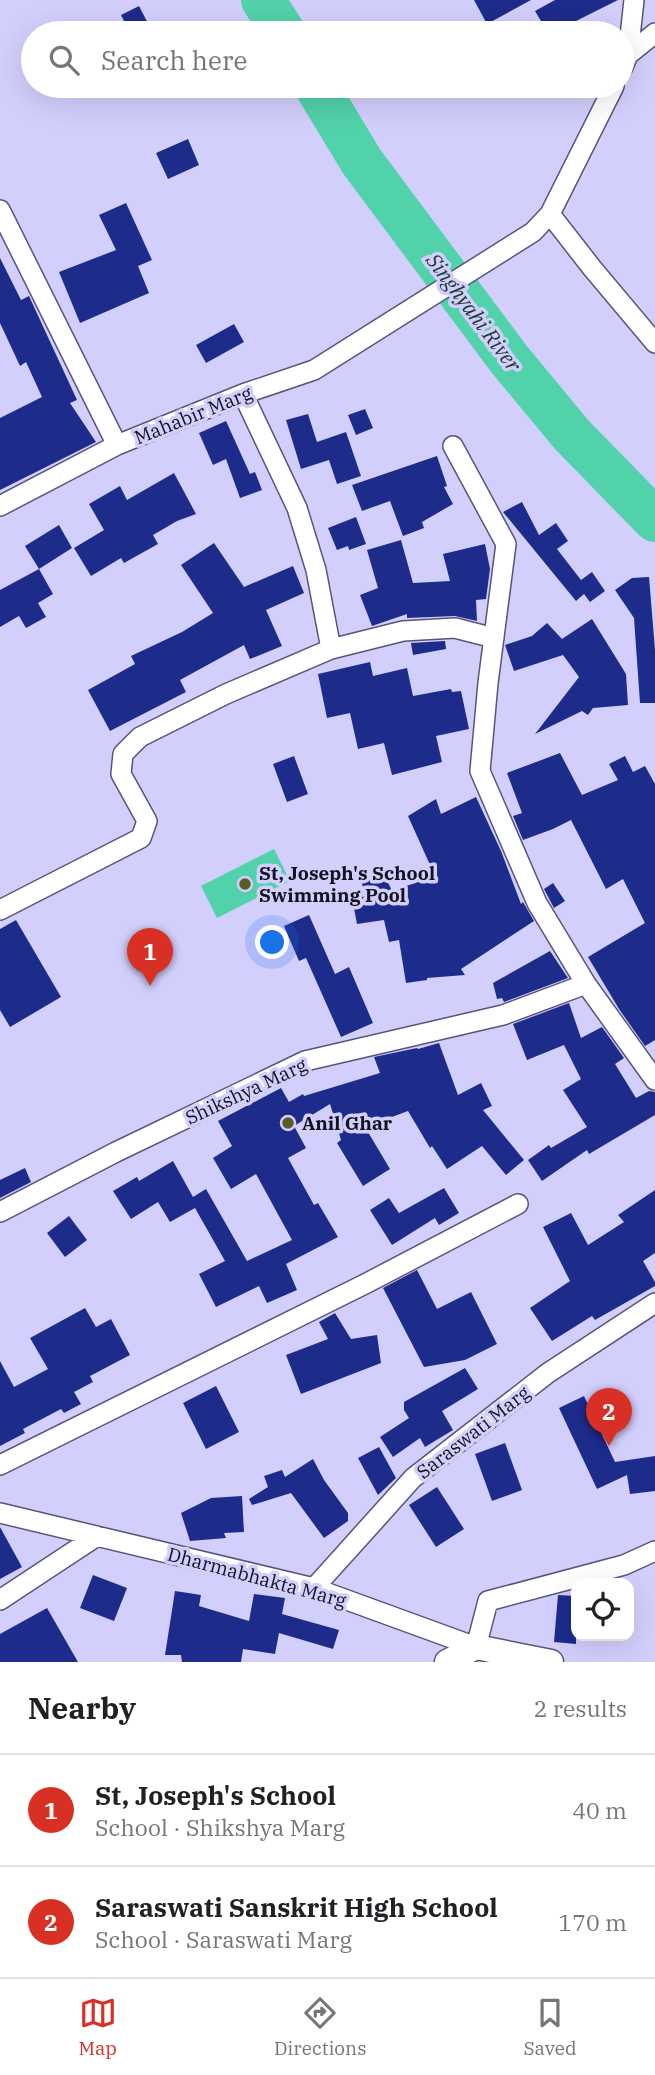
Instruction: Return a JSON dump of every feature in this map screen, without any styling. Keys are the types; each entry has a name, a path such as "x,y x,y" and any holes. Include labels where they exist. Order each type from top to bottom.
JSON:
{"street":[{"path":"631,21 634,0"},
{"path":"634,53 655,33"},
{"path":"608,98 550,214 655,343"},
{"path":"0,210 117,445"},
{"name":"Mahabir Marg","path":"0,506 117,445 243,394 314,370 533,232 550,214"},
{"path":"243,394 297,508 316,570 331,649"},
{"path":"453,446 506,544 480,771 537,903 586,984 655,1080"},
{"path":"0,910 141,838 147,821 121,774 123,754 140,737 226,694 331,649 403,631 455,628 494,638"},
{"name":"Shikshya Marg","path":"0,1212 116,1152 304,1061 503,1015 586,984"},
{"path":"0,1465 367,1283 518,1204"},
{"name":"Saraswati Marg","path":"314,1587 413,1478 548,1373 655,1303"},
{"name":"Dharmabhakta Marg","path":"0,1513 314,1587 476,1647 551,1662"},
{"path":"0,1600 97,1536"},
{"path":"446,1662 476,1647 488,1601 624,1564 655,1551"}],"shaded area":[{"name":"St, Joseph's School Swimming Pool","path":"274,849 290,881 217,918 201,886"}],"building":[{"path":"474,0 531,0 492,21 485,21"},
{"path":"555,0 618,0 576,21 541,21 535,11"},
{"path":"139,6 147,21 124,21 121,15"},
{"path":"188,139 199,165 168,179 156,153"},
{"path":"126,203 152,260 138,266 149,293 80,323 59,272 116,250 99,215"},
{"path":"0,258 21,300 29,296 77,400 70,403 96,442 0,490 0,418 42,397 26,362 20,366 0,323"},
{"path":"234,324 244,342 206,363 196,345"},
{"path":"365,409 373,428 356,435 348,415"},
{"path":"308,414 317,442 346,432 361,476 337,484 329,460 301,469 286,420"},
{"path":"226,421 250,474 255,472 262,490 240,498 226,459 213,465 199,433"},
{"path":"437,456 447,486 444,487 453,504 422,522 424,528 403,536 390,501 362,511 352,485"},
{"path":"174,473 196,514 153,535 158,544 124,563 121,558 91,576 74,548 104,530 89,504 120,486 127,500"},
{"path":"522,502 539,535 556,523 568,541 557,549 581,580 592,572 605,591 590,602 584,594 576,601 503,512"},
{"path":"356,517 366,544 349,550 348,546 337,550 328,528"},
{"path":"59,525 72,548 39,569 25,546"},
{"path":"401,540 413,583 450,581 443,554 485,544 490,569 486,599 476,600 477,621 455,616 407,618 407,614 372,626 360,595 378,588 367,550"},
{"path":"214,543 244,587 293,566 304,593 266,610 282,646 250,659 244,645 180,680 186,692 110,731 88,690 135,664 131,656 182,632 213,613 181,565"},
{"path":"39,569 53,594 38,603 46,617 26,628 19,616 0,627 0,590"},
{"path":"649,577 655,650 655,703 640,703 634,618 615,590 632,578"},
{"path":"592,619 626,674 628,705 593,708 588,715 582,711 535,734 579,677 563,655 514,671 505,645 532,636 547,623 562,639"},
{"path":"445,641 446,649 413,655 411,643"},
{"path":"370,662 373,676 407,668 413,696 451,689 452,692 461,691 469,729 436,736 442,762 392,775 384,743 358,749 350,713 327,718 318,674"},
{"path":"560,753 582,795 618,780 609,764 625,756 633,772 645,766 655,784 655,1040 645,1046 588,957 645,923 623,879 606,889 571,820 523,840 513,816 522,813 507,773"},
{"path":"294,756 308,794 287,802 273,764"},
{"path":"476,797 501,851 521,904 523,902 534,921 461,969 465,975 427,978 406,983 399,940 389,942 384,920 357,924 352,898 367,896 359,877 381,867 392,891 435,876 408,816 436,799 441,814"},
{"path":"553,883 565,901 554,908 544,889"},
{"path":"309,915 335,974 349,967 373,1023 341,1037 306,958 299,961 284,926"},
{"path":"16,920 61,997 10,1027 0,1010 0,929"},
{"path":"550,951 568,978 504,1002 502,998 497,999 493,983"},
{"path":"569,1003 581,1038 602,1027 624,1058 615,1064 636,1098 649,1091 655,1092 655,1115 589,1154 587,1150 542,1181 528,1160 549,1145 551,1148 587,1127 563,1090 581,1079 564,1045 527,1060 513,1024"},
{"path":"439,1043 458,1095 481,1083 492,1106 483,1110 524,1160 506,1175 482,1146 447,1169 432,1146 430,1148 408,1111 365,1127 390,1169 363,1186 337,1143 341,1140 330,1104 294,1126 306,1148 288,1158 314,1205 318,1203 338,1237 286,1264 297,1290 267,1303 259,1286 216,1307 199,1274 225,1261 195,1208 170,1222 158,1202 131,1219 113,1191 137,1177 139,1181 173,1161 193,1197 206,1189 247,1261 292,1240 256,1174 231,1189 213,1158 232,1146 218,1121 281,1088 289,1102 303,1094 304,1096 380,1073 374,1057"},
{"path":"25,1168 31,1182 0,1198 0,1180"},
{"path":"444,1188 459,1213 439,1225 435,1218 392,1245 370,1210 389,1198 399,1213"},
{"path":"655,1190 655,1253 643,1261 655,1286 595,1320 592,1316 552,1341 530,1308 570,1281 543,1227 571,1213 588,1245 624,1222 618,1215"},
{"path":"69,1216 87,1240 65,1257 47,1233"},
{"path":"417,1270 437,1309 471,1292 497,1344 465,1360 424,1367 383,1288"},
{"path":"85,1308 96,1327 111,1319 130,1355 90,1376 93,1382 74,1392 81,1404 64,1413 61,1409 23,1429 25,1433 0,1446 0,1361 14,1387 48,1369 30,1338"},
{"path":"335,1313 351,1339 377,1335 381,1363 301,1394 286,1355 328,1339 319,1322"},
{"path":"465,1368 478,1389 442,1411 453,1430 425,1447 420,1438 393,1457 380,1437 409,1418 404,1410 404,1402"},
{"path":"216,1386 239,1432 206,1449 183,1403"},
{"path":"584,1396 615,1462 655,1456 655,1491 630,1494 627,1475 597,1489 559,1408"},
{"path":"505,1443 522,1490 492,1501 475,1454"},
{"path":"379,1447 396,1478 378,1495 358,1458"},
{"path":"313,1459 324,1480 348,1513 348,1521 324,1538 291,1493 252,1505 249,1499 268,1487 264,1476 282,1470 285,1477"},
{"path":"437,1487 464,1529 436,1547 409,1505"},
{"path":"242,1496 244,1532 224,1533 226,1538 190,1541 181,1513 211,1498"},
{"path":"0,1527 22,1567 0,1579"},
{"path":"93,1575 127,1588 114,1621 80,1608"},
{"path":"175,1591 201,1595 199,1606 249,1621 254,1594 285,1598 282,1614 339,1630 333,1649 279,1633 275,1654 243,1649 241,1662 182,1662 181,1655 165,1655"},
{"path":"558,1595 571,1596 571,1641 576,1641 576,1644 554,1642"},
{"path":"47,1608 78,1662 0,1662 0,1634"}],"waterway":[{"name":"Singhyahi River","path":"263,0 276,21"},
{"name":"Singhyahi River","path":"323,98 362,162 509,359 572,435 655,520"}],"place":[{"name":"St, Joseph's School Swimming Pool","path":"245,884"},
{"name":"St, Joseph's School","path":"150,986"},
{"name":"Anil Ghar","path":"288,1123"},
{"name":"Saraswati Sanskrit High School","path":"609,1446"}]}
